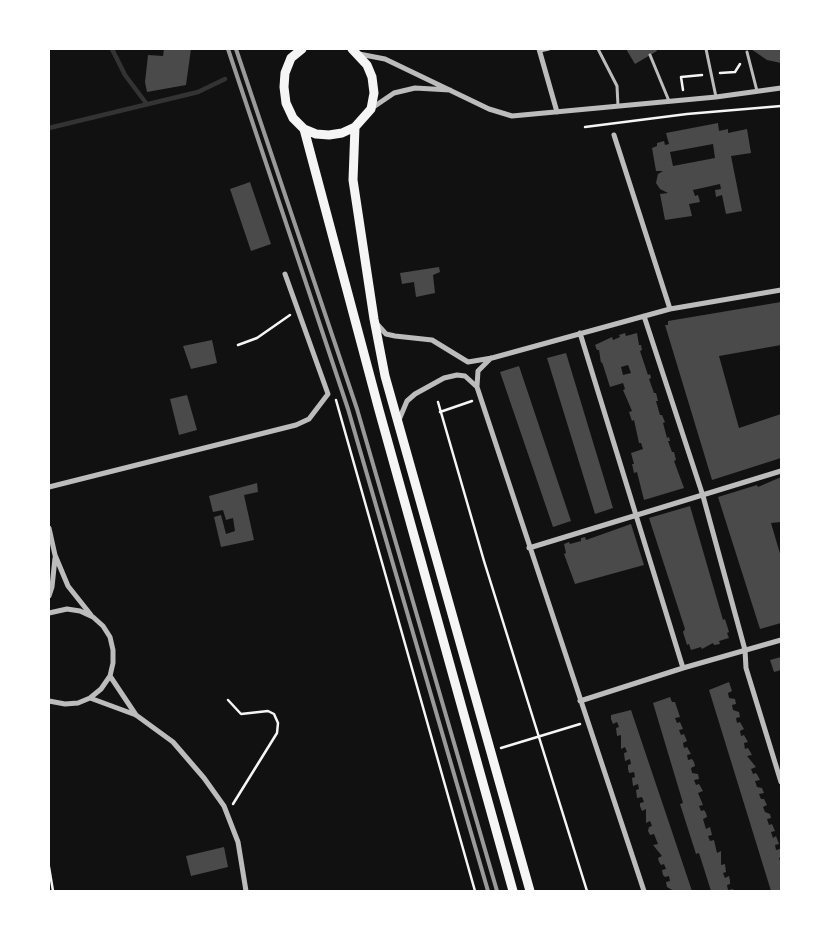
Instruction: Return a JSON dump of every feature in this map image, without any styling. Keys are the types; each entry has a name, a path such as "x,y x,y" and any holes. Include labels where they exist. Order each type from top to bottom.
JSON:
{"main road":[{"path":"286,49 291,58"},
{"path":"302,49 291,58 285,73 286,103 293,118 304,128 316,134 329,135 342,133 355,127 371,108 374,93 372,77 367,65 356,51"},
{"path":"355,127 353,180 374,319 385,376 530,891"},
{"path":"304,128 379,410 514,891"}],"street":[{"path":"539,50 557,112"},
{"path":"356,51 385,59 489,109 512,116 781,88"},
{"path":"371,108 394,93 415,88 453,91"},
{"path":"614,135 670,309"},
{"path":"49,487 296,425 309,419 328,394 285,274"},
{"path":"374,319 386,334 432,340 468,362 492,358 670,309 781,290"},
{"path":"644,316 702,496 745,650 746,668 781,782"},
{"path":"580,333 683,668"},
{"path":"477,387 478,371 492,358"},
{"path":"401,435 399,419 402,409 415,394 444,378 457,375 471,380 477,387 644,891"},
{"path":"529,548 781,472"},
{"path":"49,528 55,555 68,586 93,617 103,626 112,644 113,664 110,676 101,689 90,698 78,703 65,704 49,701"},
{"path":"49,596 52,587 55,555"},
{"path":"49,613 67,609 80,611 93,617"},
{"path":"580,702 683,668 781,640"},
{"path":"110,676 136,715"},
{"path":"90,698 136,715 172,742 204,778 228,815 238,842 246,891"}],"lane":[{"path":"539,50 549,49"},
{"path":"598,49 617,86 618,106"},
{"path":"706,49 716,96"},
{"path":"747,52 757,92"},
{"path":"650,55 669,101"}],"path":[{"path":"585,127 687,114 781,106"},
{"path":"238,345 257,338 298,309"},
{"path":"328,394 335,399 475,891"},
{"path":"440,412 481,398"},
{"path":"438,402 484,561 587,891"},
{"path":"228,700 241,714 268,712 274,714 278,723 277,733 228,815"},
{"path":"497,749 587,721"},
{"path":"49,867 53,891"}],"building":[{"path":"164,49 191,49 186,85 147,92 145,82 148,55 163,56"},
{"path":"626,49 656,49 657,51 635,64"},
{"path":"751,49 781,49 781,63 767,60"},
{"path":"718,123 719,131 728,129 728,133 747,129 751,153 731,156 742,211 726,214 722,195 716,197 715,190 721,189 720,184 693,190 695,196 698,195 700,202 689,204 692,216 665,220 660,194 668,193 660,189 656,183 658,174 663,171 656,171 652,148 657,146 657,143 664,141 665,145 669,144 666,133","holes":["713,144 715,158 673,166 670,152"]},
{"path":"250,182 271,244 251,251 230,189"},
{"path":"439,267 440,272 433,275 435,293 416,297 414,282 402,284 400,273"},
{"path":"781,302 781,345 719,356 739,428 781,414 781,458 712,480 665,325 668,325 668,321"},
{"path":"625,333 626,336 637,333 642,350 640,351 648,375 650,374 651,378 649,379 654,393 656,393 660,415 662,415 665,422 663,423 667,438 669,437 670,441 668,441 672,452 674,452 676,460 674,461 684,488 644,500 637,472 634,473 632,464 634,464 631,453 643,449 641,443 639,443 634,420 632,421 629,412 632,411 623,390 625,389 623,383 610,387 601,363 599,350 597,350 595,345 612,337 613,340 620,337 619,335","holes":["628,365 631,373 623,375 621,367"]},
{"path":"212,340 217,363 191,369 183,346"},
{"path":"566,353 613,508 595,514 547,358"},
{"path":"519,366 571,521 553,527 500,372"},
{"path":"187,395 197,430 179,435 170,399"},
{"path":"781,477 781,522 771,523 781,557 781,623 760,629 718,497 757,485 758,487"},
{"path":"257,483 258,492 244,495 254,540 221,547 214,517 221,515 226,534 235,531 233,518 226,520 223,510 213,512 209,496"},
{"path":"690,506 723,620 725,619 729,632 727,633 729,638 719,641 720,644 714,645 713,643 702,649 701,647 691,650 689,644 687,645 683,632 685,629 649,518"},
{"path":"631,524 644,565 575,584 564,554 566,553 564,544 581,541 581,538 585,537 586,540"},
{"path":"781,657 781,670 774,672 770,660"},
{"path":"729,682 732,691 728,693 729,698 735,699 736,704 732,705 733,710 739,712 740,717 736,718 737,723 740,722 744,729 740,731 741,736 744,735 748,742 744,743 745,749 748,748 752,755 747,756 756,767 751,769 753,774 756,773 760,780 755,781 757,787 762,788 764,793 759,794 767,805 763,807 765,812 770,814 771,818 767,819 769,825 772,824 775,831 771,832 773,838 776,836 779,844 775,845 776,850 780,849 781,852 781,857 779,858 781,863 781,891 771,891 709,690"},
{"path":"670,697 672,702 675,702 680,717 675,718 677,723 680,722 683,729 679,730 681,735 684,734 687,741 683,743 684,748 687,747 691,754 687,755 688,760 692,759 694,762 695,766 691,768 692,773 698,774 699,779 694,780 696,785 699,784 703,791 698,793 703,805 699,806 701,811 704,810 706,813 707,817 703,819 706,829 710,827 712,835 708,836 710,841 714,840 717,853 721,851 721,865 725,864 726,872 723,873 725,878 729,876 730,881 730,884 727,885 728,890 733,889 734,891 711,891 699,853 696,854 680,804 683,803 653,703"},
{"path":"631,710 692,891 674,891 667,887 666,882 670,881 669,876 665,877 663,875 662,870 666,869 664,864 661,865 658,858 662,856 653,845 658,844 654,834 650,835 648,831 649,827 652,826 650,821 646,823 646,809 642,811 640,806 640,803 644,802 642,797 637,798 636,790 639,789 638,784 633,786 632,778 635,777 634,772 629,773 628,769 628,765 631,764 630,759 625,761 624,753 627,752 625,747 621,749 621,735 617,736 616,728 619,727 617,722 613,724 611,719 611,715"},
{"path":"224,847 228,867 191,876 186,856"}],"waterway":[{"path":"112,49 125,75 146,103"},
{"path":"49,128 198,92 225,79"}],"railway":[{"path":"228,49 348,409 488,891"},
{"path":"236,49 357,409 497,891"}]}
